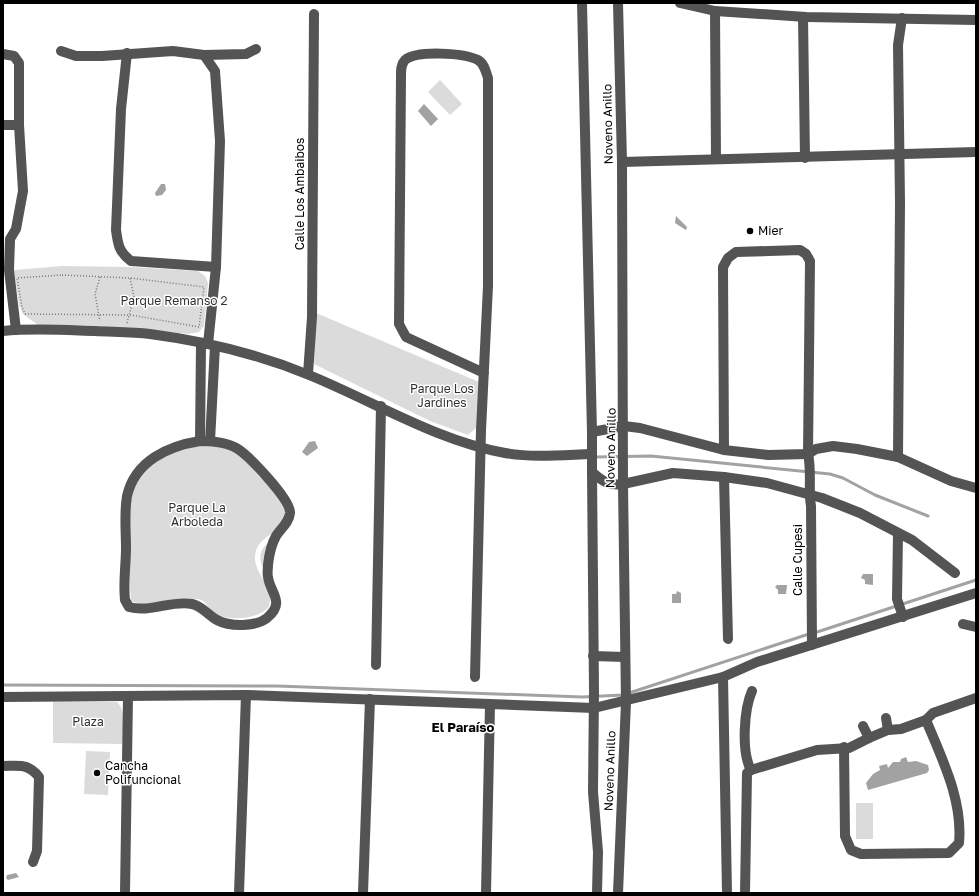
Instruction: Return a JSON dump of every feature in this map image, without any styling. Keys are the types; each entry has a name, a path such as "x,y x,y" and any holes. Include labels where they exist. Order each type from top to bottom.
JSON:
{"street":[{"name":"Noveno Anillo","path":"582,3 592,432 594,700 593,792 598,852 597,893"},
{"name":"Noveno Anillo","path":"618,3 622,162 623,484 626,657 626,696 618,893"},
{"path":"680,3 715,12 803,17 976,20"},
{"path":"715,12 716,159"},
{"name":"Calle Los Ambaibos","path":"308,374 312,317 314,14"},
{"path":"803,17 805,158"},
{"path":"898,457 898,44 902,18"},
{"path":"61,51 76,56 173,51 204,55 246,54 256,49"},
{"path":"127,53 120,131 116,224 118,246 123,254 131,261 216,267"},
{"path":"3,54 14,56 18,63 19,125 23,191 16,229 7,238 16,330"},
{"path":"475,677 481,447 488,286 488,78 485,68 478,60 456,54 412,56 405,61 401,67 400,324 406,337 484,373"},
{"path":"204,55 211,62 215,71 220,140 216,267 208,345 205,441"},
{"path":"3,125 19,125"},
{"path":"622,162 976,152"},
{"name":"Calle Cupesi","path":"724,450 723,267 728,258 736,252 800,250 806,254 810,261 808,454 811,480 809,495 811,506 810,630 812,645"},
{"path":"3,331 61,330 149,334 242,352 308,374 440,433 481,447 506,453 557,455 591,454"},
{"path":"376,665 381,406"},
{"path":"592,432 624,426 640,428 724,450 768,455 808,454 816,450 833,446 898,457 951,480 976,488"},
{"path":"205,441 237,448 254,463 288,503 290,512 288,521 276,536 270,550 268,563 268,578 274,591 276,601 274,611 257,623 242,624 218,620 196,605 190,604 140,610 129,607 125,600 126,504 130,487 137,474 157,454 182,444 205,441"},
{"path":"592,472 606,483 615,485 673,473 724,477 767,484 809,495 841,505 860,513 912,540 955,574"},
{"path":"724,477 728,638"},
{"path":"898,534 900,608"},
{"path":"3,697 246,695 490,705 594,700 626,696 724,677 757,662 812,645 900,608 976,593"},
{"path":"962,624 976,628"},
{"path":"593,656 626,657"},
{"path":"724,677 727,893"},
{"path":"750,770 747,762 746,729 747,703 752,691"},
{"path":"239,893 246,695"},
{"path":"125,893 128,696"},
{"path":"746,893 746,794 747,773 750,770 817,750 849,748 888,730 901,729 926,720 933,713 976,698"},
{"path":"363,893 370,699"},
{"path":"486,893 490,705"},
{"path":"886,718 888,730"},
{"path":"844,748 845,836 851,850 861,854 949,853 959,843 957,805 949,776 926,720"},
{"path":"863,726 869,738"},
{"path":"3,766 25,766 33,769 39,777 37,851 33,862"}],"path":[{"path":"62,275 100,276 204,287 199,327 128,315 25,314 22,307 17,278 62,275"},
{"path":"100,276 95,294 100,315"},
{"path":"128,315 134,297 130,278"}],"green space":[{"path":"440,80 462,104 450,115 428,92"},
{"name":"Parque Remanso 2","path":"62,266 131,267 198,271 205,276 208,283 204,326 199,332 188,334 122,327 38,325 23,314 19,305 14,270"},
{"name":"Parque Los Jardines","path":"316,313 479,382 477,427 468,435 430,421 314,364"},
{"name":"Parque La Arboleda","path":"199,446 222,447 234,452 266,482 284,505 286,514 284,520 276,530 259,545 256,550 255,557 258,570 268,588 270,595 268,608 257,615 242,618 227,618 214,613 203,601 198,599 141,604 131,601 129,573 130,504 134,485 146,468 174,451"},
{"path":"268,543 263,568 260,557 263,548"},
{"name":"Plaza","path":"53,701 117,702 123,716 122,744 53,743"},
{"name":"Cancha Polifuncional","path":"86,751 110,752 108,795 84,794"},
{"path":"856,803 873,803 873,839 856,839"}],"shaded area":[{"path":"424,104 438,119 431,126 418,111"},
{"path":"161,184 165,184 166,190 162,195 156,196 155,193"},
{"path":"676,216 687,227 686,230 675,223"},
{"path":"315,441 318,448 307,456 302,452 309,442"},
{"path":"863,574 873,574 873,585 865,584 865,580 861,578"},
{"path":"777,585 787,585 786,594 778,594 778,590 775,587"},
{"path":"677,591 681,593 681,603 672,603 672,594 676,594"},
{"path":"906,757 908,762 916,761 928,765 929,770 927,773 868,790 866,783 873,774 880,770 879,766 887,764 888,768 893,762 900,762 901,759"},
{"path":"16,873 19,877 8,880 6,878 7,875"}],"waterway":[{"path":"595,457 651,456 830,474 843,478 875,495 928,516"},
{"path":"814,633 976,580"},
{"path":"3,685 277,686 582,697 623,695 809,634"}],"place":[{"name":"Mier","path":"750,231"},
{"name":"Cancha Polifuncional","path":"97,773"}],"district":[{"name":"El Paraíso","path":"463,727"}]}
